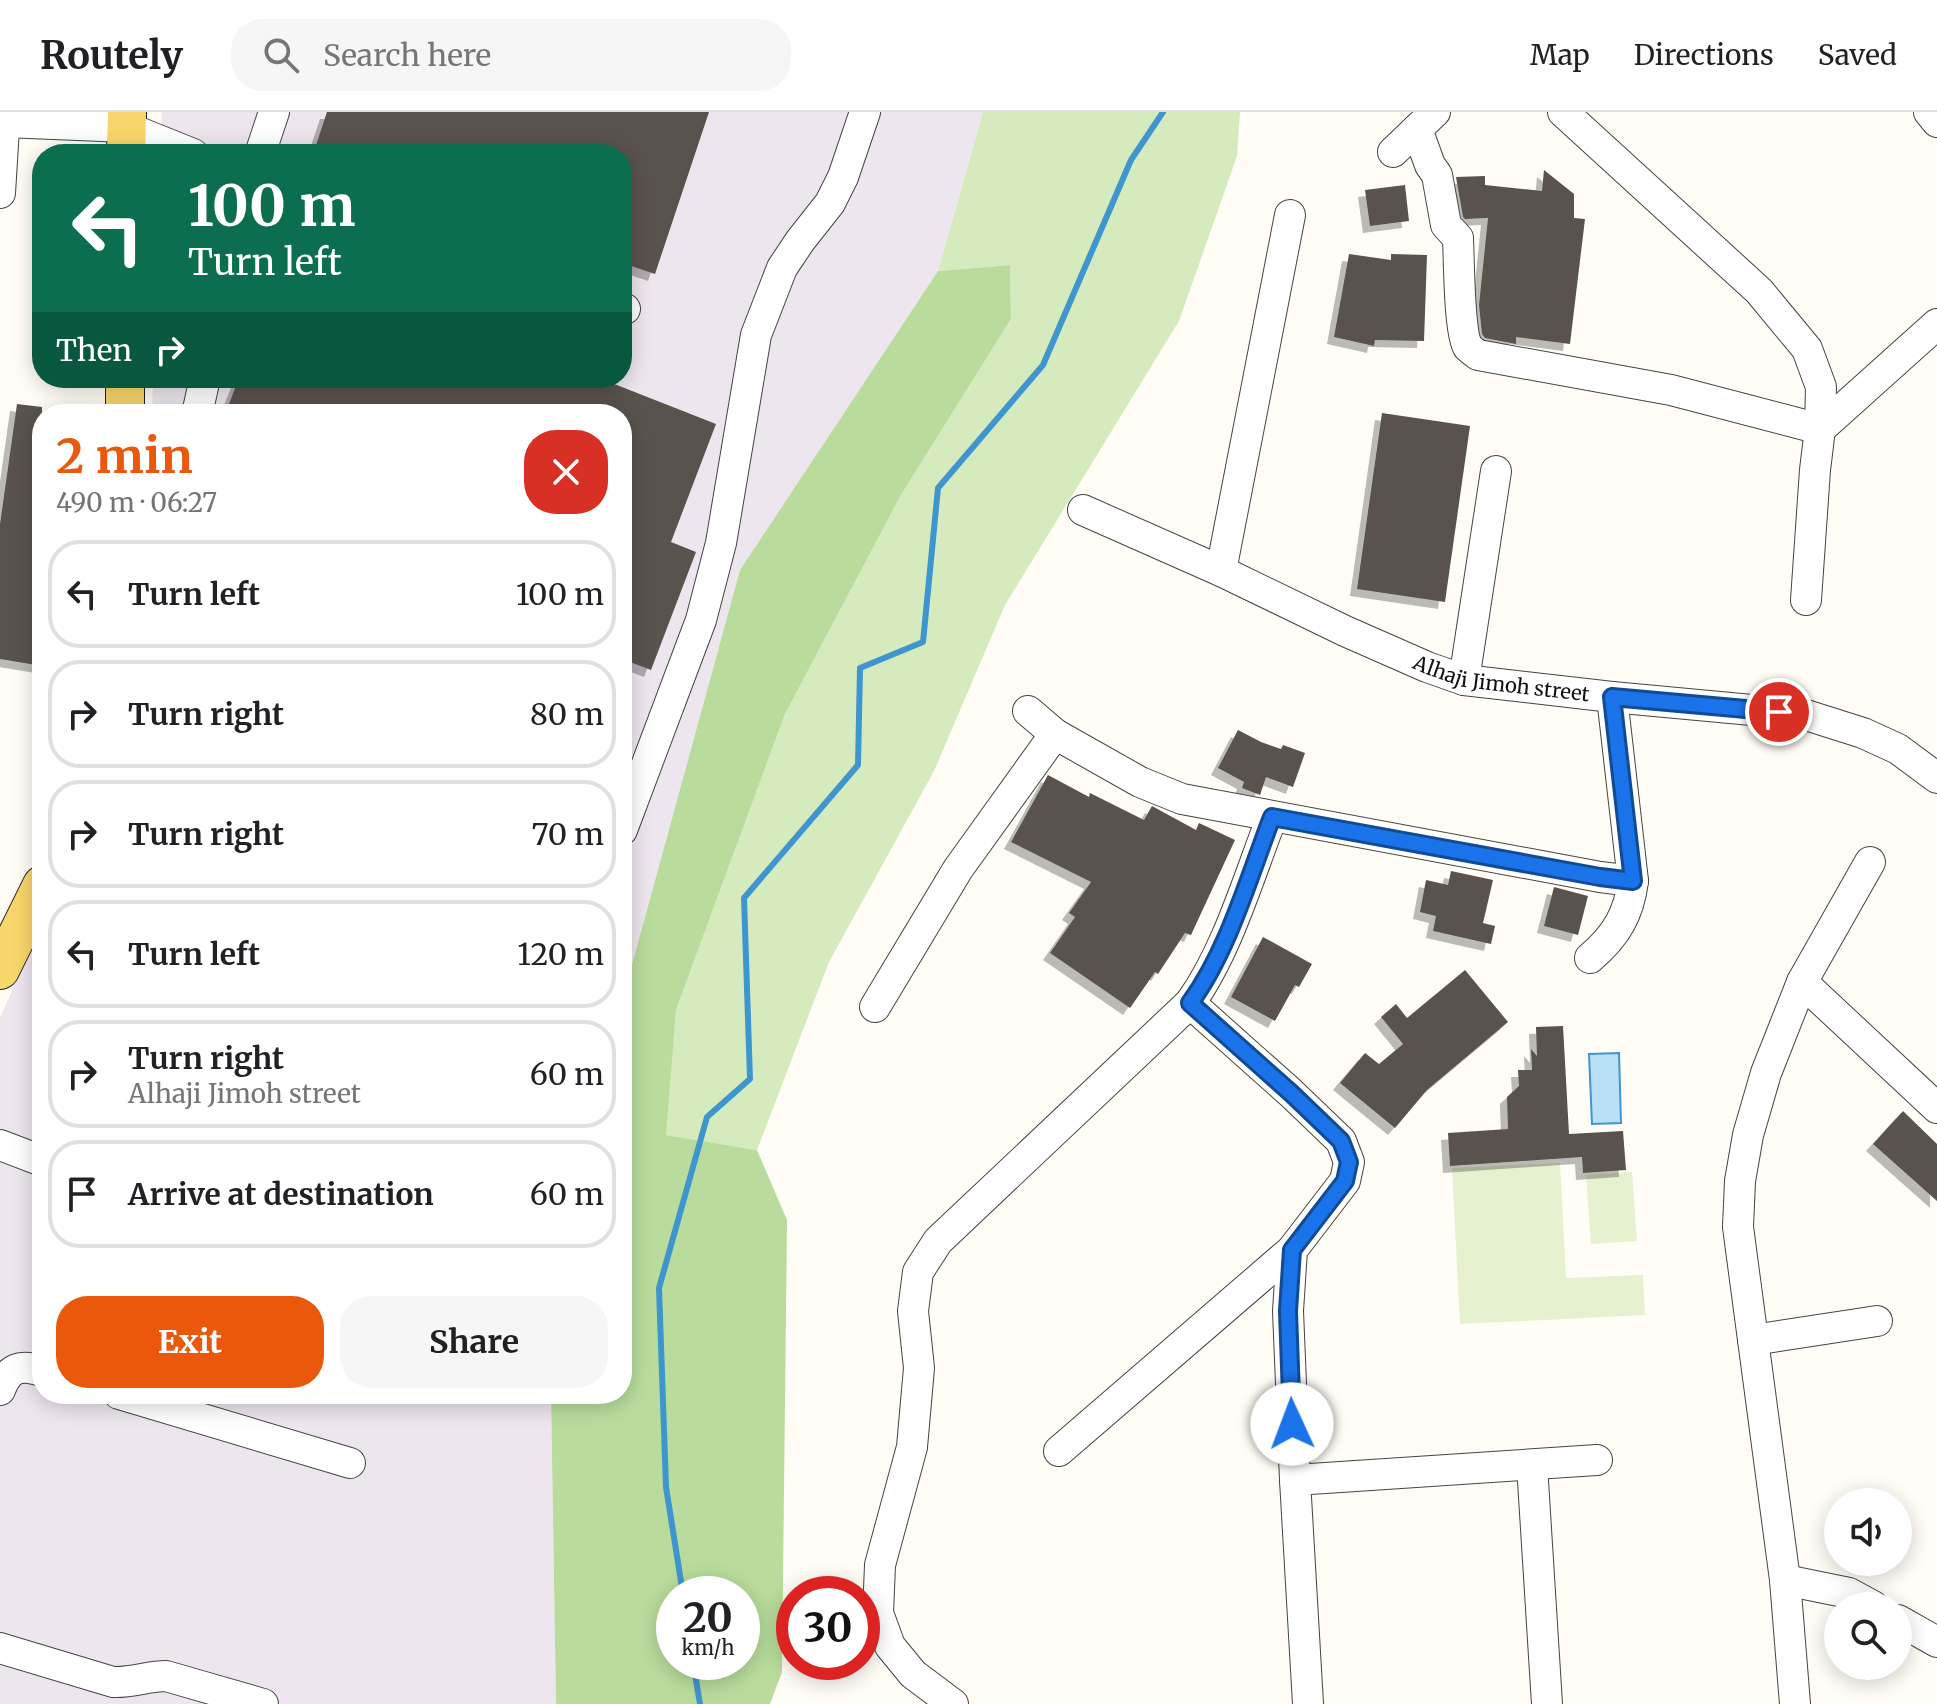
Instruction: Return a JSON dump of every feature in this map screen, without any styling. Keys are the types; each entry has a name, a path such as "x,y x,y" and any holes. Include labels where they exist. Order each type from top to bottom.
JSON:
{"main road":[{"path":"0,970 32,905"}],"street":[{"path":"263,144 274,112"},
{"path":"632,803 701,620 721,543 756,335 782,268 830,203 843,177 865,112"},
{"path":"1563,112 1759,291 1807,349 1821,387 1806,600"},
{"path":"1929,112 1937,122"},
{"path":"0,193 5,117 127,131 164,144"},
{"path":"1426,121 1430,165 1437,175 1446,225 1458,238 1462,312 1469,349 1478,355 1671,390 1820,429"},
{"path":"1393,152 1426,121"},
{"path":"1221,571 1290,215"},
{"path":"1820,429 1937,324"},
{"path":"1464,680 1496,471"},
{"name":"Alhaji Jimoh street","path":"1083,510 1221,571 1345,631 1464,680 1806,715 1863,733 1898,749 1937,778"},
{"path":"1590,958 1605,945 1618,927 1631,901 1633,881 1612,697"},
{"path":"1028,711 1055,734 1140,782 1182,799 1633,881"},
{"path":"875,1007 958,869 1055,734"},
{"path":"953,1704 913,1674 890,1646 878,1613 880,1565 912,1447 919,1368 913,1311 918,1272 938,1241 1190,1003 1206,981 1272,817"},
{"path":"1795,1704 1785,1580 1738,1227 1740,1181 1748,1135 1766,1073 1802,982 1870,862"},
{"path":"1802,982 1937,1108"},
{"path":"1059,1451 1292,1250 1345,1181 1349,1162 1341,1141 1190,1003"},
{"path":"0,1145 32,1157"},
{"path":"1292,1250 1288,1311 1308,1704"},
{"path":"1753,1340 1877,1321"},
{"path":"0,1390 12,1371 27,1366 32,1368"},
{"path":"152,1404 350,1463"},
{"path":"1295,1480 1597,1460"},
{"path":"1532,1465 1547,1704"},
{"path":"1785,1580 1844,1592"},
{"path":"1912,1628 1937,1642"},
{"path":"0,1665 124,1704"},
{"path":"0,1665 113,1682 166,1676 263,1704"}],"shaded area":[{"path":"162,112 983,112 938,271 740,570 632,964 632,404 152,404 153,388 632,388 632,144 161,144"},
{"path":"32,946 32,1404 551,1404 556,1704 0,1704 0,1018"}],"green space":[{"path":"983,112 1240,112 1237,156 1179,321 1005,605 934,771 829,962 757,1150 665,1135 676,1010 785,714 901,495 1011,319 1010,265 938,271"},
{"path":"1010,265 1011,319 901,495 785,714 676,1010 666,1135 757,1150 787,1220 783,1576 776,1576 776,1680 779,1680 770,1704 556,1704 551,1404 632,1404 632,964 740,570 938,271"},
{"path":"1560,1163 1566,1278 1643,1275 1645,1315 1460,1324 1452,1168"},
{"path":"1632,1172 1637,1241 1591,1244 1586,1175"}],"water":[{"path":"1619,1053 1621,1123 1592,1124 1589,1054"}],"building":[{"path":"327,112 709,112 655,274 632,266 632,144 316,144"},
{"path":"1544,170 1574,194 1574,218 1585,219 1570,344 1516,337 1516,344 1485,338 1479,305 1488,218 1463,217 1456,177 1485,176 1485,185 1542,191"},
{"path":"1405,185 1409,221 1370,226 1365,190"},
{"path":"1349,254 1391,260 1391,254 1427,255 1424,341 1375,340 1374,346 1334,337"},
{"path":"235,388 624,388 716,424 671,542 696,552 651,670 632,663 632,404 229,404"},
{"path":"17,404 32,406 32,664 0,659 0,524"},
{"path":"1382,413 1470,426 1445,602 1357,589"},
{"path":"1238,730 1281,749 1283,745 1305,753 1293,787 1266,777 1260,795 1242,788 1244,782 1218,768"},
{"path":"1048,775 1089,797 1090,793 1144,820 1152,806 1196,830 1199,823 1235,840 1191,935 1185,933 1158,974 1155,972 1130,1008 1050,953 1075,917 1069,913 1091,882 1011,842"},
{"path":"1451,871 1493,880 1483,923 1495,926 1491,944 1433,931 1436,916 1420,912 1426,880 1448,885"},
{"path":"1554,887 1588,896 1578,935 1544,926"},
{"path":"1263,937 1312,964 1299,987 1295,985 1275,1021 1231,997"},
{"path":"1465,970 1508,1022 1427,1090 1395,1128 1340,1083 1365,1053 1379,1064 1403,1044 1381,1017 1396,1004 1407,1018"},
{"path":"1563,1026 1569,1134 1623,1131 1626,1170 1583,1173 1582,1157 1450,1166 1448,1133 1508,1129 1507,1097 1519,1086 1518,1070 1532,1070 1531,1049 1537,1056 1536,1027"},
{"path":"1903,1111 1937,1144 1937,1201 1873,1144"}],"waterway":[{"path":"680,1576 666,1487 659,1288 707,1117 750,1079 744,898 858,765 860,668 923,642 938,488 1043,365 1131,160 1163,112"},
{"path":"696,1680 700,1704"}],"route":[{"path":"1292,1424 1288,1311 1292,1250 1345,1181 1349,1162 1341,1141 1190,1003 1206,981 1272,817 1633,881 1612,697 1779,712"}]}
